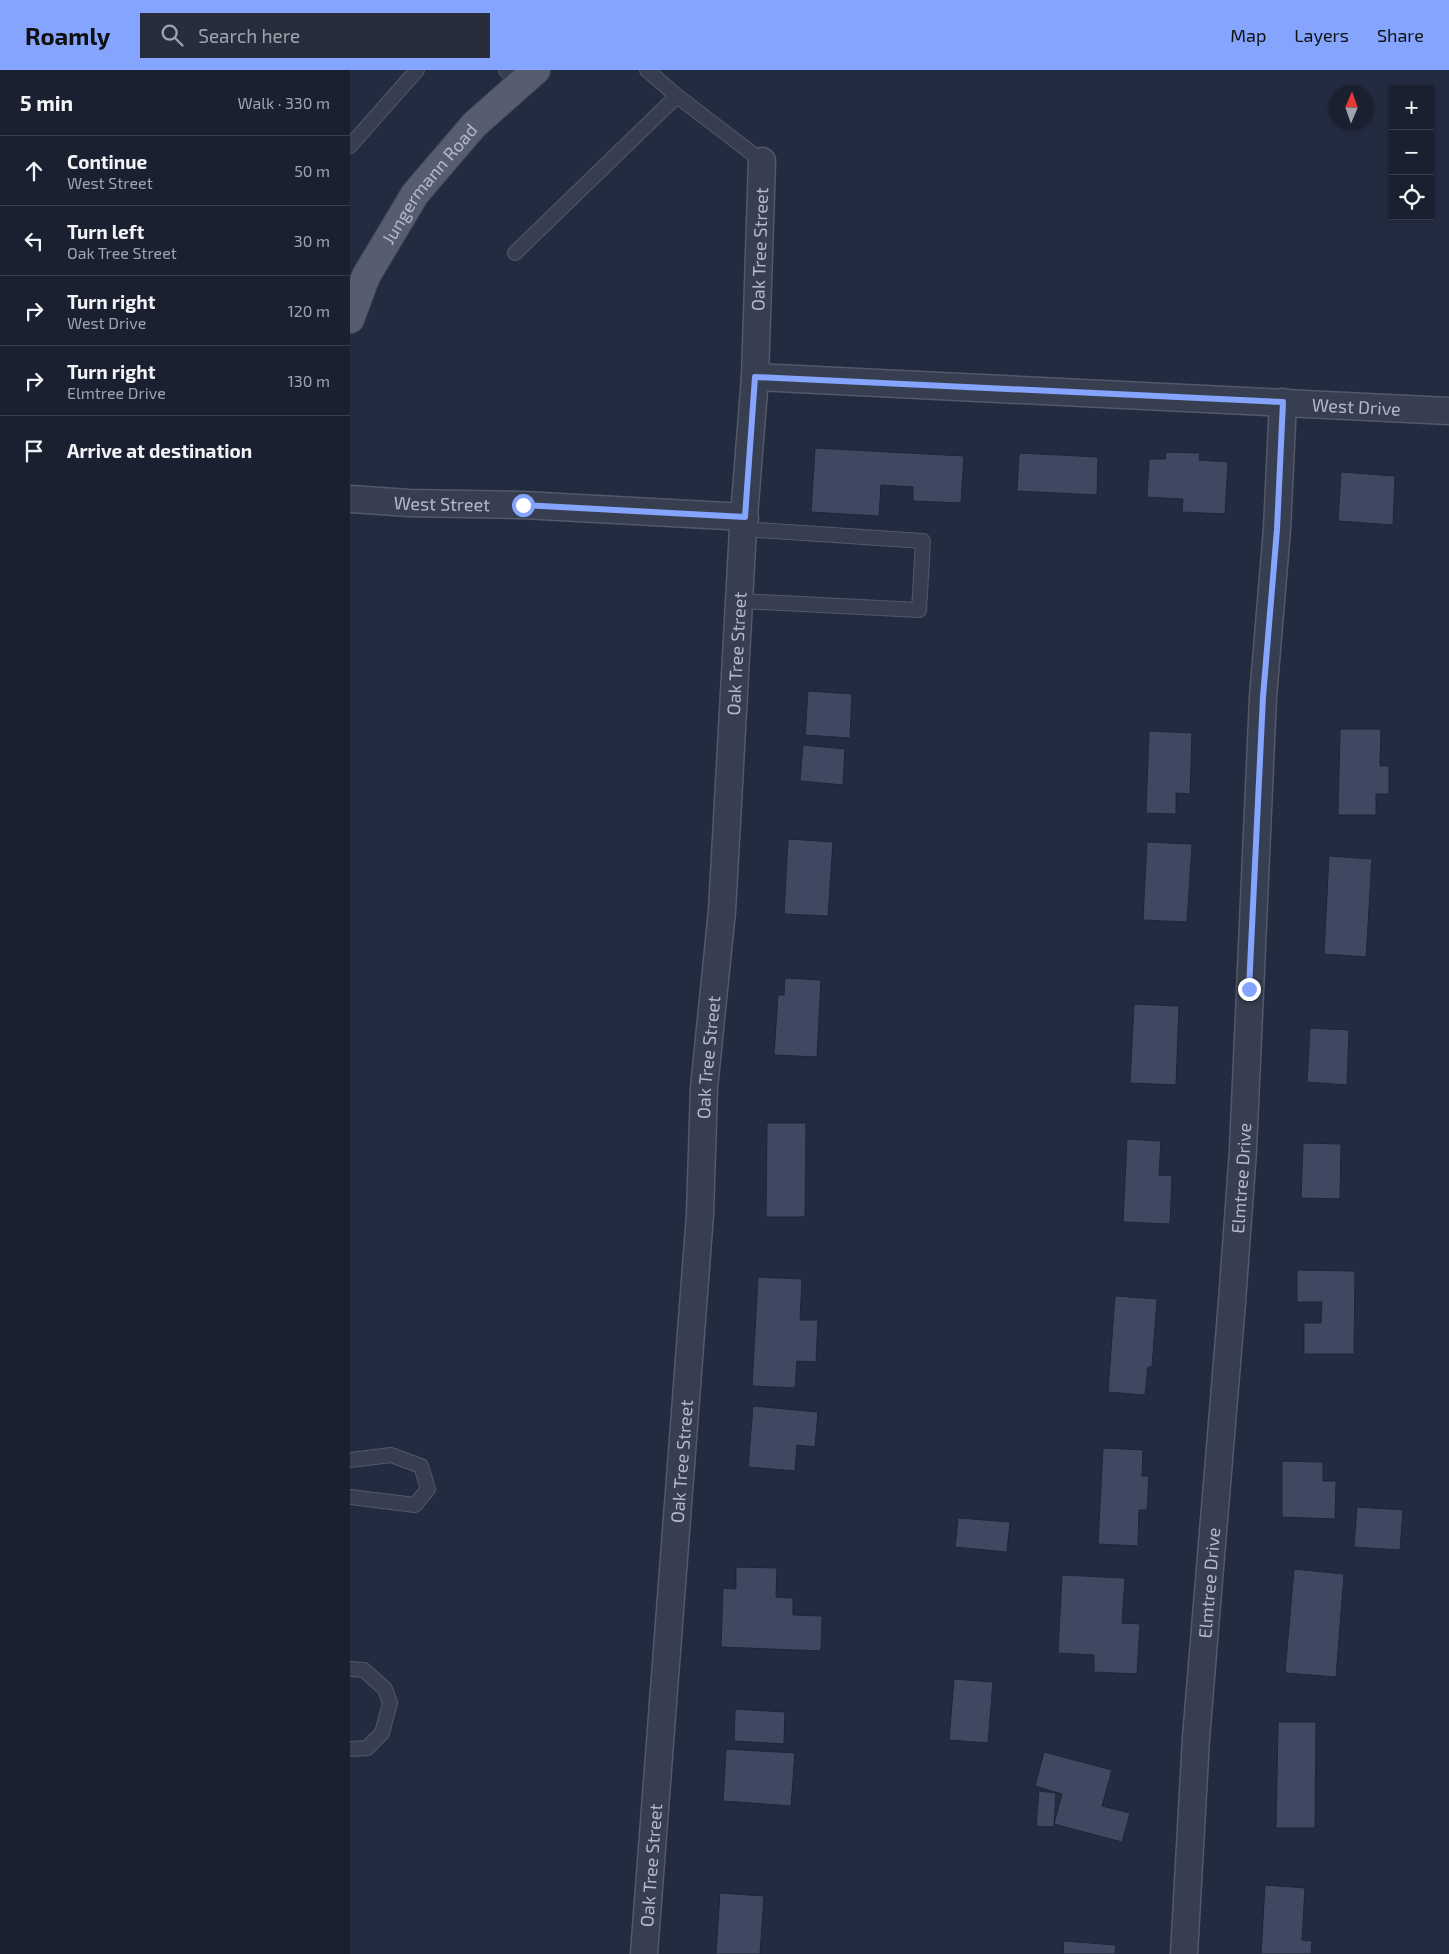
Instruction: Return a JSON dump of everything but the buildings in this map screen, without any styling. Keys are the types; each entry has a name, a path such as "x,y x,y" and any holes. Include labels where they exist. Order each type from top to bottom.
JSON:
{"main road":[{"name":"Jungermann Road","path":"350,319 366,276 415,194 520,75"}],"street":[{"name":"Oak Tree Street","path":"644,1954 700,1214 704,1088 722,911 744,523 755,377 762,161"},
{"name":"West Drive","path":"755,377 1449,411"},
{"name":"Elmtree Drive","path":"1184,1954 1196,1738 1243,1150 1263,697 1277,529 1283,402"},
{"name":"West Street","path":"350,498 409,503 523,505 744,523"}],"lane":[{"path":"350,146 418,70"},
{"path":"646,70 762,161"},
{"path":"514,253 677,96"},
{"path":"740,601 919,610 923,541 744,523"},
{"path":"350,1460 391,1455 421,1466 428,1489 415,1505 350,1497"},
{"path":"350,1669 364,1670 385,1688 390,1703 382,1734 368,1748 350,1749"}],"route":[{"path":"523,505 745,517 755,377 1283,402 1277,529 1263,697 1249,989"}]}
